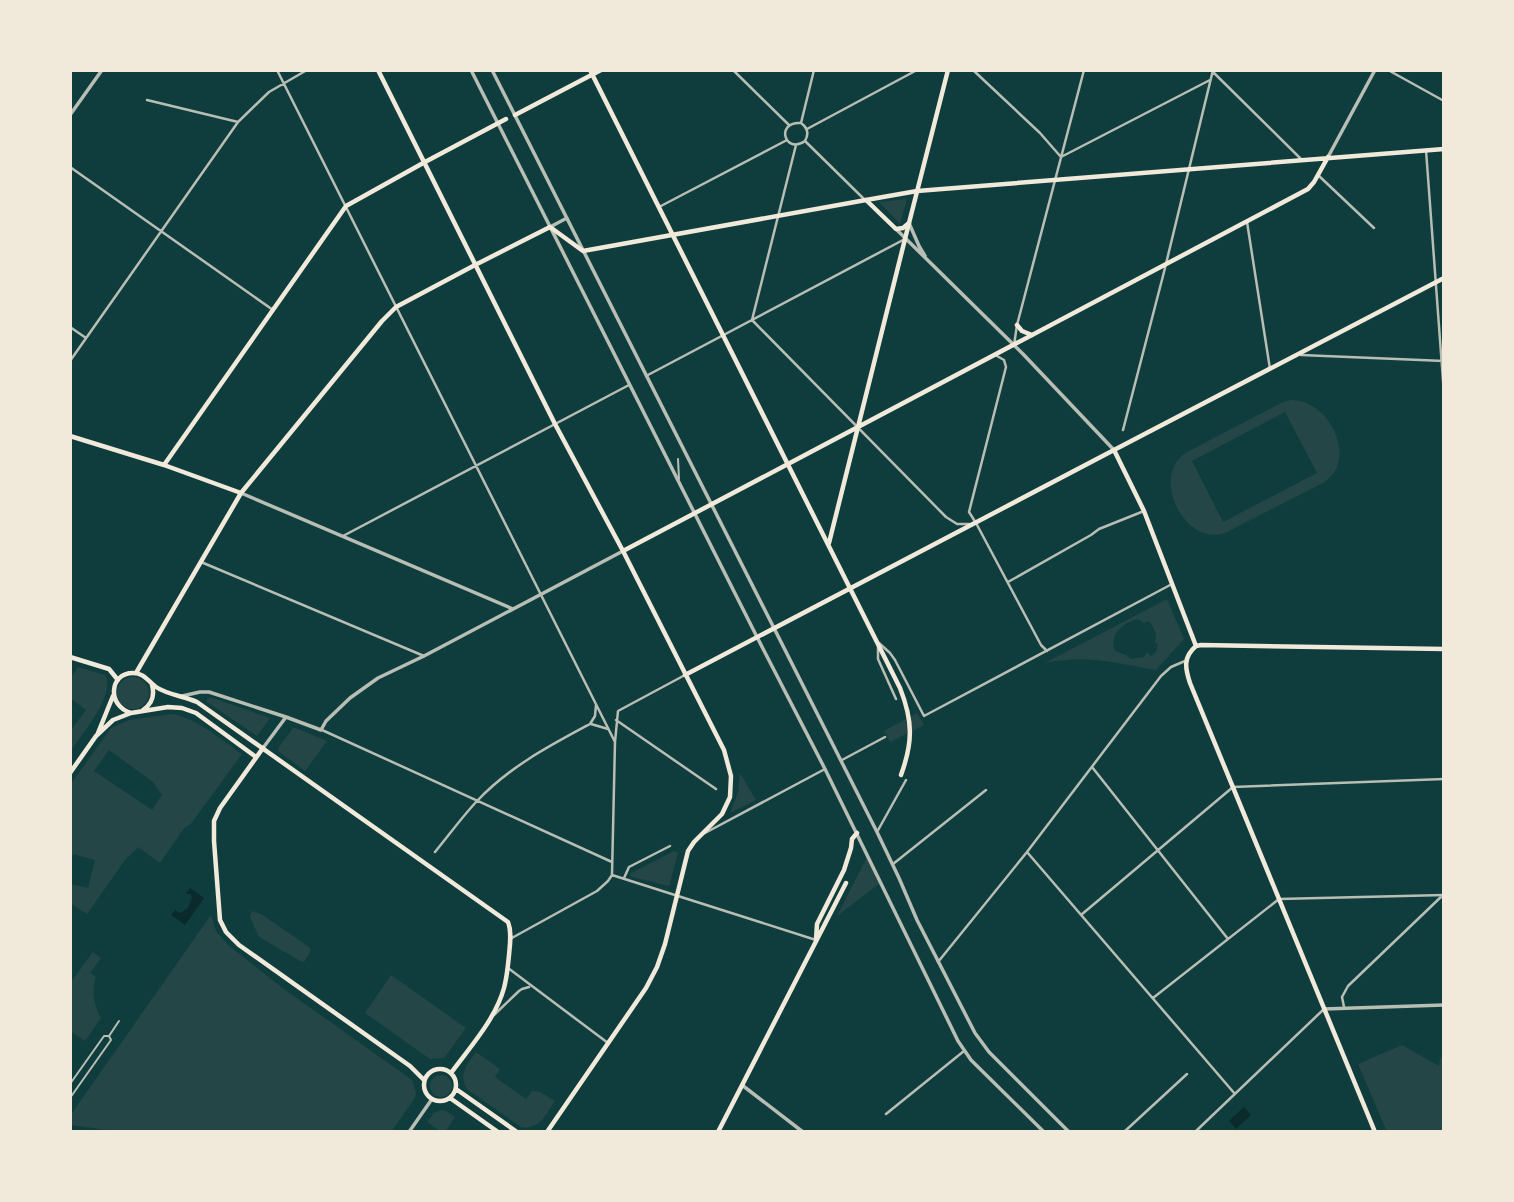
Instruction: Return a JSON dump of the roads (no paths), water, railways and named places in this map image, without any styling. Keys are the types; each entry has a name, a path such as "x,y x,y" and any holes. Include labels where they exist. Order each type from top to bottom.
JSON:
{"main road":[{"path":"378,70 555,424 724,750 731,776 731,791 725,808 690,846 685,857 657,967 646,988 547,1132"},
{"path":"164,465 346,206 591,72 601,70"},
{"path":"829,544 948,70"},
{"path":"591,72 879,643 904,698 911,723 910,745 903,777"},
{"path":"136,673 241,493 396,307 550,226 583,251 917,191 1444,149"},
{"path":"623,551 1308,189 1328,158"},
{"path":"874,208 884,197"},
{"path":"866,200 896,229 909,223"},
{"path":"685,675 1444,278"},
{"path":"1017,325 1022,331 1032,335"},
{"path":"70,436 164,465 241,493"},
{"path":"1114,450 1144,512 1196,646"},
{"path":"1375,1132 1191,683 1185,661 1196,646 1201,645 1444,649"},
{"path":"70,657 109,669 118,680"},
{"path":"96,736 118,680 126,674 142,675 164,691 203,706 504,919 510,926 510,939 503,990 489,1020 451,1073"},
{"path":"142,711 147,708 152,698 150,682"},
{"path":"113,695 117,705 131,713"},
{"path":"70,773 96,736 113,720 131,713 175,707 190,710 256,758"},
{"path":"263,748 220,808 214,821 220,920 226,932 239,945 410,1066 424,1080 425,1091 432,1099 439,1101 450,1098 456,1089 451,1073 442,1069 429,1073 424,1080"},
{"path":"817,940 817,925 844,870 853,837 857,833"},
{"path":"718,1132 846,883"},
{"path":"456,1089 517,1132"},
{"path":"450,1098 498,1132"}],"street":[{"path":"70,115 102,70"},
{"path":"277,70 615,742"},
{"path":"70,361 237,122 256,103 284,82 307,70"},
{"path":"471,70 825,769 964,1051 1044,1132"},
{"path":"492,70 893,864 911,909 981,1042 1069,1132"},
{"path":"733,70 789,125"},
{"path":"801,123 814,70"},
{"path":"807,129 917,70"},
{"path":"974,70 1040,133 1061,157"},
{"path":"1014,345 1084,70"},
{"path":"1123,429 1212,70"},
{"path":"1212,70 1303,160"},
{"path":"1328,158 1375,70"},
{"path":"1388,70 1444,101"},
{"path":"1061,157 1210,80"},
{"path":"146,100 237,122"},
{"path":"794,122 801,123 807,129 808,135 801,144 796,145 787,140 786,130 794,122"},
{"path":"659,207 787,140"},
{"path":"805,141 866,200"},
{"path":"752,320 796,145"},
{"path":"1426,150 1444,394"},
{"path":"70,167 272,310"},
{"path":"1318,174 1374,228"},
{"path":"550,226 566,218"},
{"path":"1247,222 1270,369"},
{"path":"909,223 919,246 935,268"},
{"path":"896,229 1014,345 1114,450"},
{"path":"646,376 905,239"},
{"path":"752,320 946,517 957,524 976,523"},
{"path":"70,327 86,338"},
{"path":"995,355 1004,360 1006,367 969,508 970,516 1041,645 1047,651"},
{"path":"1298,355 1443,361"},
{"path":"343,536 629,384"},
{"path":"241,493 513,609"},
{"path":"1008,582 1099,529 1144,512"},
{"path":"321,730 326,721 350,698 378,678 623,551"},
{"path":"201,562 424,656"},
{"path":"879,643 895,660 924,716 1172,584"},
{"path":"879,643 878,659 896,699"},
{"path":"939,962 1161,676 1171,667 1185,661"},
{"path":"510,939 597,891 612,875 618,711 685,675"},
{"path":"182,696 209,692 321,730 612,862"},
{"path":"435,852 477,801 527,758 590,724 595,716 596,705"},
{"path":"263,748 286,717"},
{"path":"616,719 716,789"},
{"path":"590,724 608,729"},
{"path":"841,761 885,737"},
{"path":"1093,767 1228,939"},
{"path":"699,836 825,769"},
{"path":"877,832 903,777"},
{"path":"1081,915 1233,787 1444,779"},
{"path":"893,864 986,790"},
{"path":"624,878 629,867 670,846"},
{"path":"1027,852 1235,1094"},
{"path":"612,875 817,940"},
{"path":"1153,998 1279,899 1443,895"},
{"path":"1345,1008 1342,997 1348,986 1443,895"},
{"path":"508,968 608,1044"},
{"path":"489,1020 522,989 532,987"},
{"path":"1195,1132 1324,1009 1444,1005"},
{"path":"886,1114 964,1051"},
{"path":"1125,1132 1187,1074"},
{"path":"742,1085 803,1132"},
{"path":"409,1132 432,1099"}],"lane":[{"path":"678,459 679,484"},
{"path":"70,1098 111,1040 109,1036 119,1021"},
{"path":"70,1084 104,1036 109,1036"}]}
